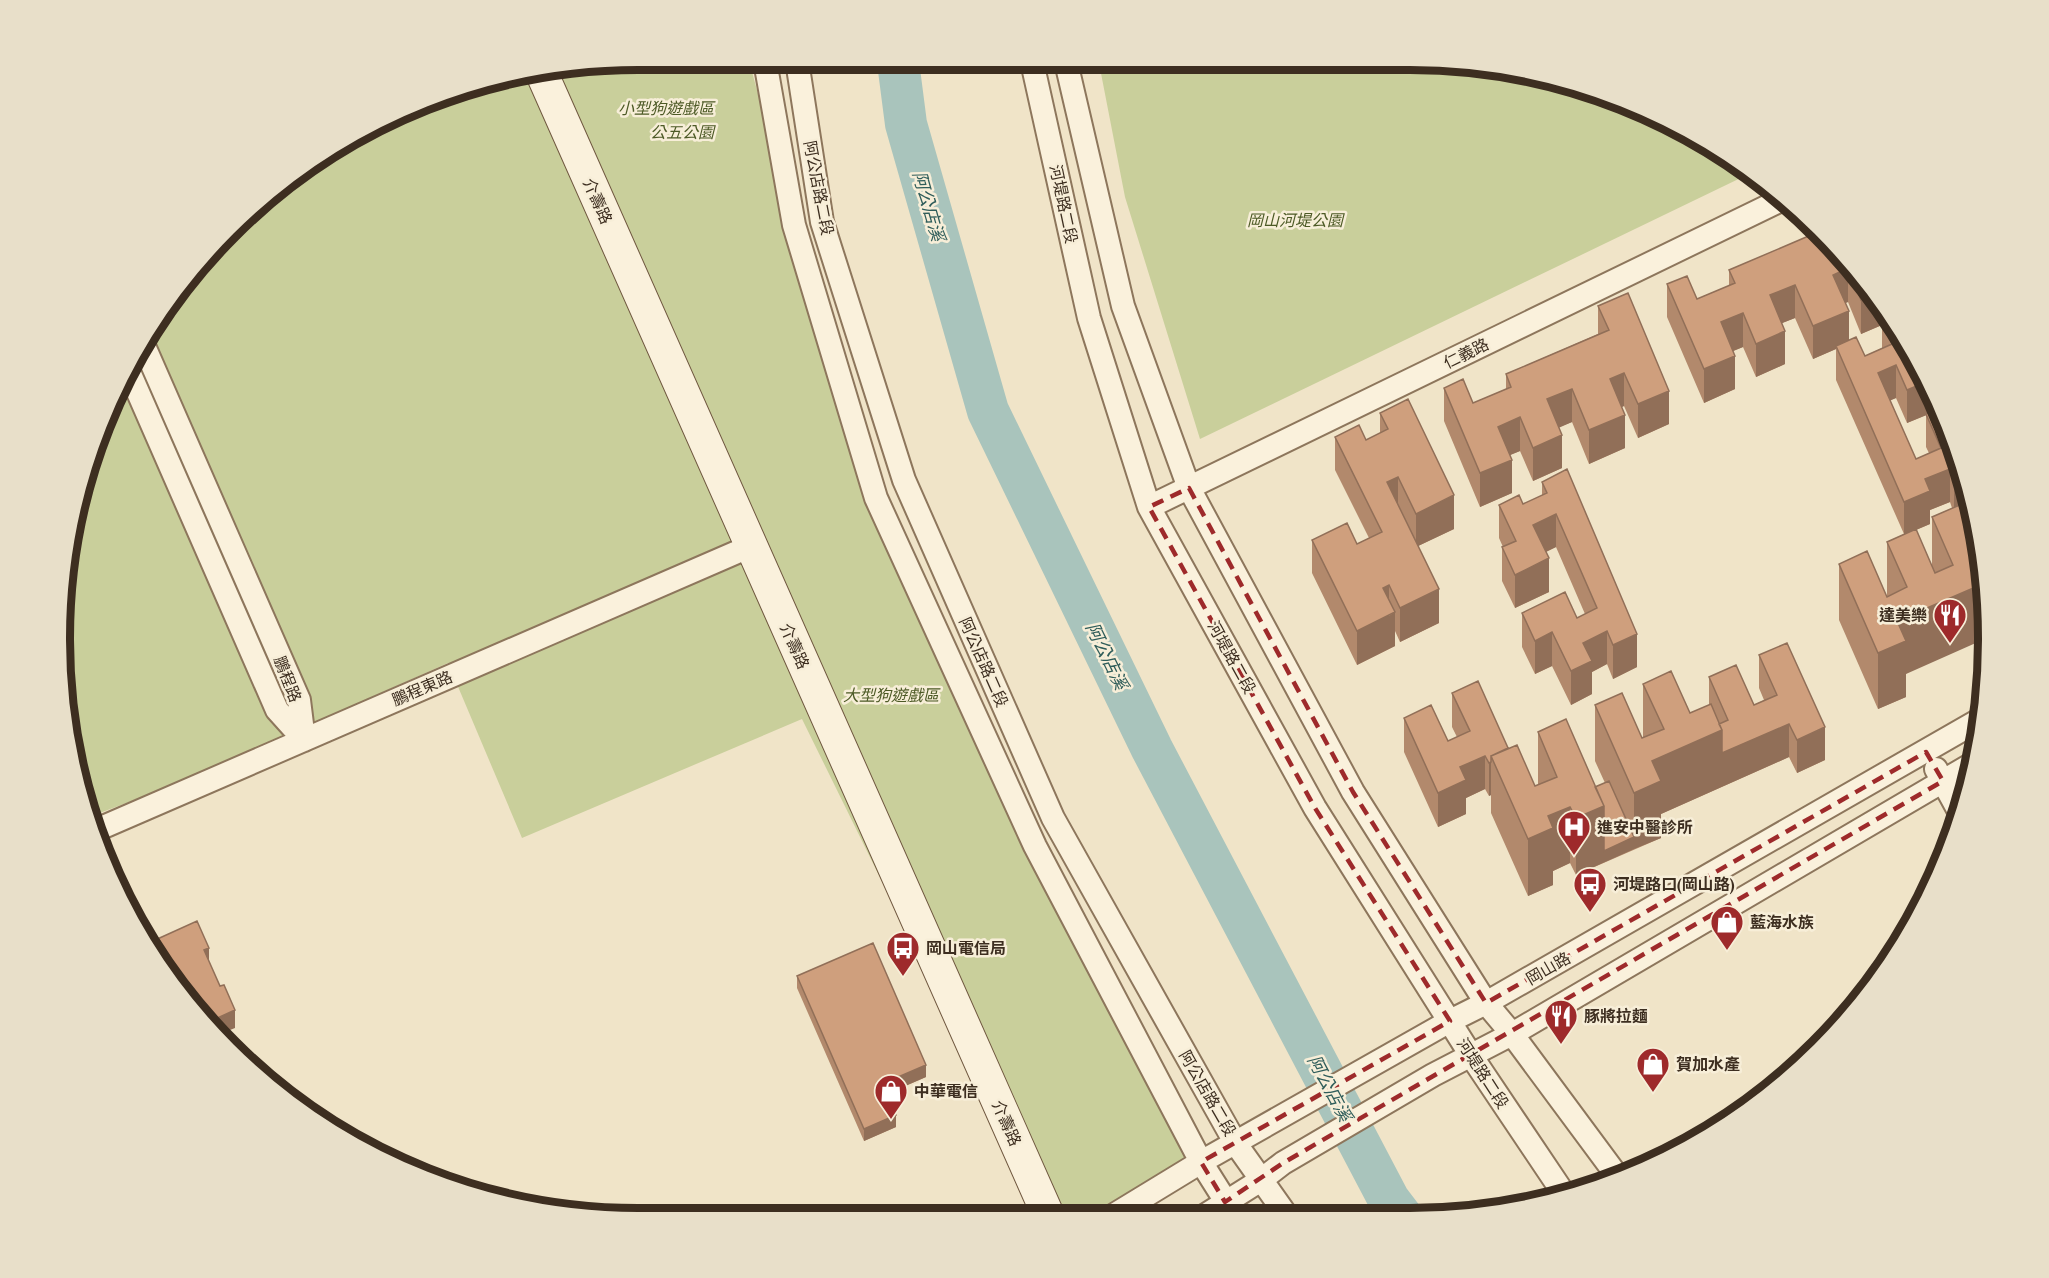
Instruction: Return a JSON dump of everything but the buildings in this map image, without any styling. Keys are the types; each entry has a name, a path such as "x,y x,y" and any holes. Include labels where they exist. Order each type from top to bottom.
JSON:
{"main road":[{"name":"介壽路","path":"544,78 1045,1208"}],"street":[{"name":"阿公店路二段","path":"767,70 794,225 876,498 1035,846 1201,1162 1229,1208"},
{"name":"阿公店路二段","path":"798,70 822,222 904,480 1053,818 1236,1144 1281,1208"},
{"name":"河堤路二段","path":"1034,70 1089,318 1149,507 1315,808 1472,1057 1559,1187"},
{"name":"河堤路二段","path":"1068,70 1123,306 1189,488 1353,792 1486,1003 1512,1034 1613,1170"},
{"name":"仁義路","path":"1149,507 1774,203"},
{"name":"鵬程路","path":"148,354 299,700 304,740"},
{"name":"鵬程路","path":"133,381 277,710 304,740"},
{"name":"鵬程東路","path":"103,827 751,546"},
{"name":"岡山路","path":"1125,1208 1262,1127 1486,1003 1972,724"},
{"path":"1926,752 1954,802"},
{"path":"1231,1208 1283,1163 1433,1075 1472,1057 1512,1034 1963,769"}],"highlighted area":[{"path":"1189,488 1353,792 1486,1003 1926,752 1943,781 1283,1163 1225,1202 1201,1162 1450,1021 1315,808 1149,507"}],"green space":[{"path":"639,70 751,70 794,225 876,498 1201,1162 1125,1208 1043,1208 802,719 522,838 448,663 177,784 98,813 81,750 75,713 70,639 75,565 81,528 101,456 129,388 166,323 188,293 237,237 293,188 323,166 355,147 421,114 492,90 565,75"},
{"name":"岡山河堤公園","path":"1100,70 1410,70 1484,75 1521,81 1593,101 1628,114 1694,147 1742,177 1200,439 1125,197"}],"waterway":[{"name":"阿公店溪","path":"899,70 906,124 988,411 1152,749 1395,1208"}],"place":[{"name":"達美樂","path":"1950,644"},
{"name":"進安中醫診所","path":"1574,856"},
{"name":"河堤路口(岡山路)","path":"1590,913"},
{"name":"藍海水族","path":"1727,951"},
{"name":"岡山電信局","path":"903,977"},
{"name":"豚將拉麵","path":"1561,1045"},
{"name":"賀加水產","path":"1653,1093"},
{"name":"中華電信","path":"891,1120"}],"park label":[{"name":"小型狗遊戲區","path":"666,108"},
{"name":"公五公園","path":"682,132"},
{"name":"大型狗遊戲區","path":"891,695"}]}
